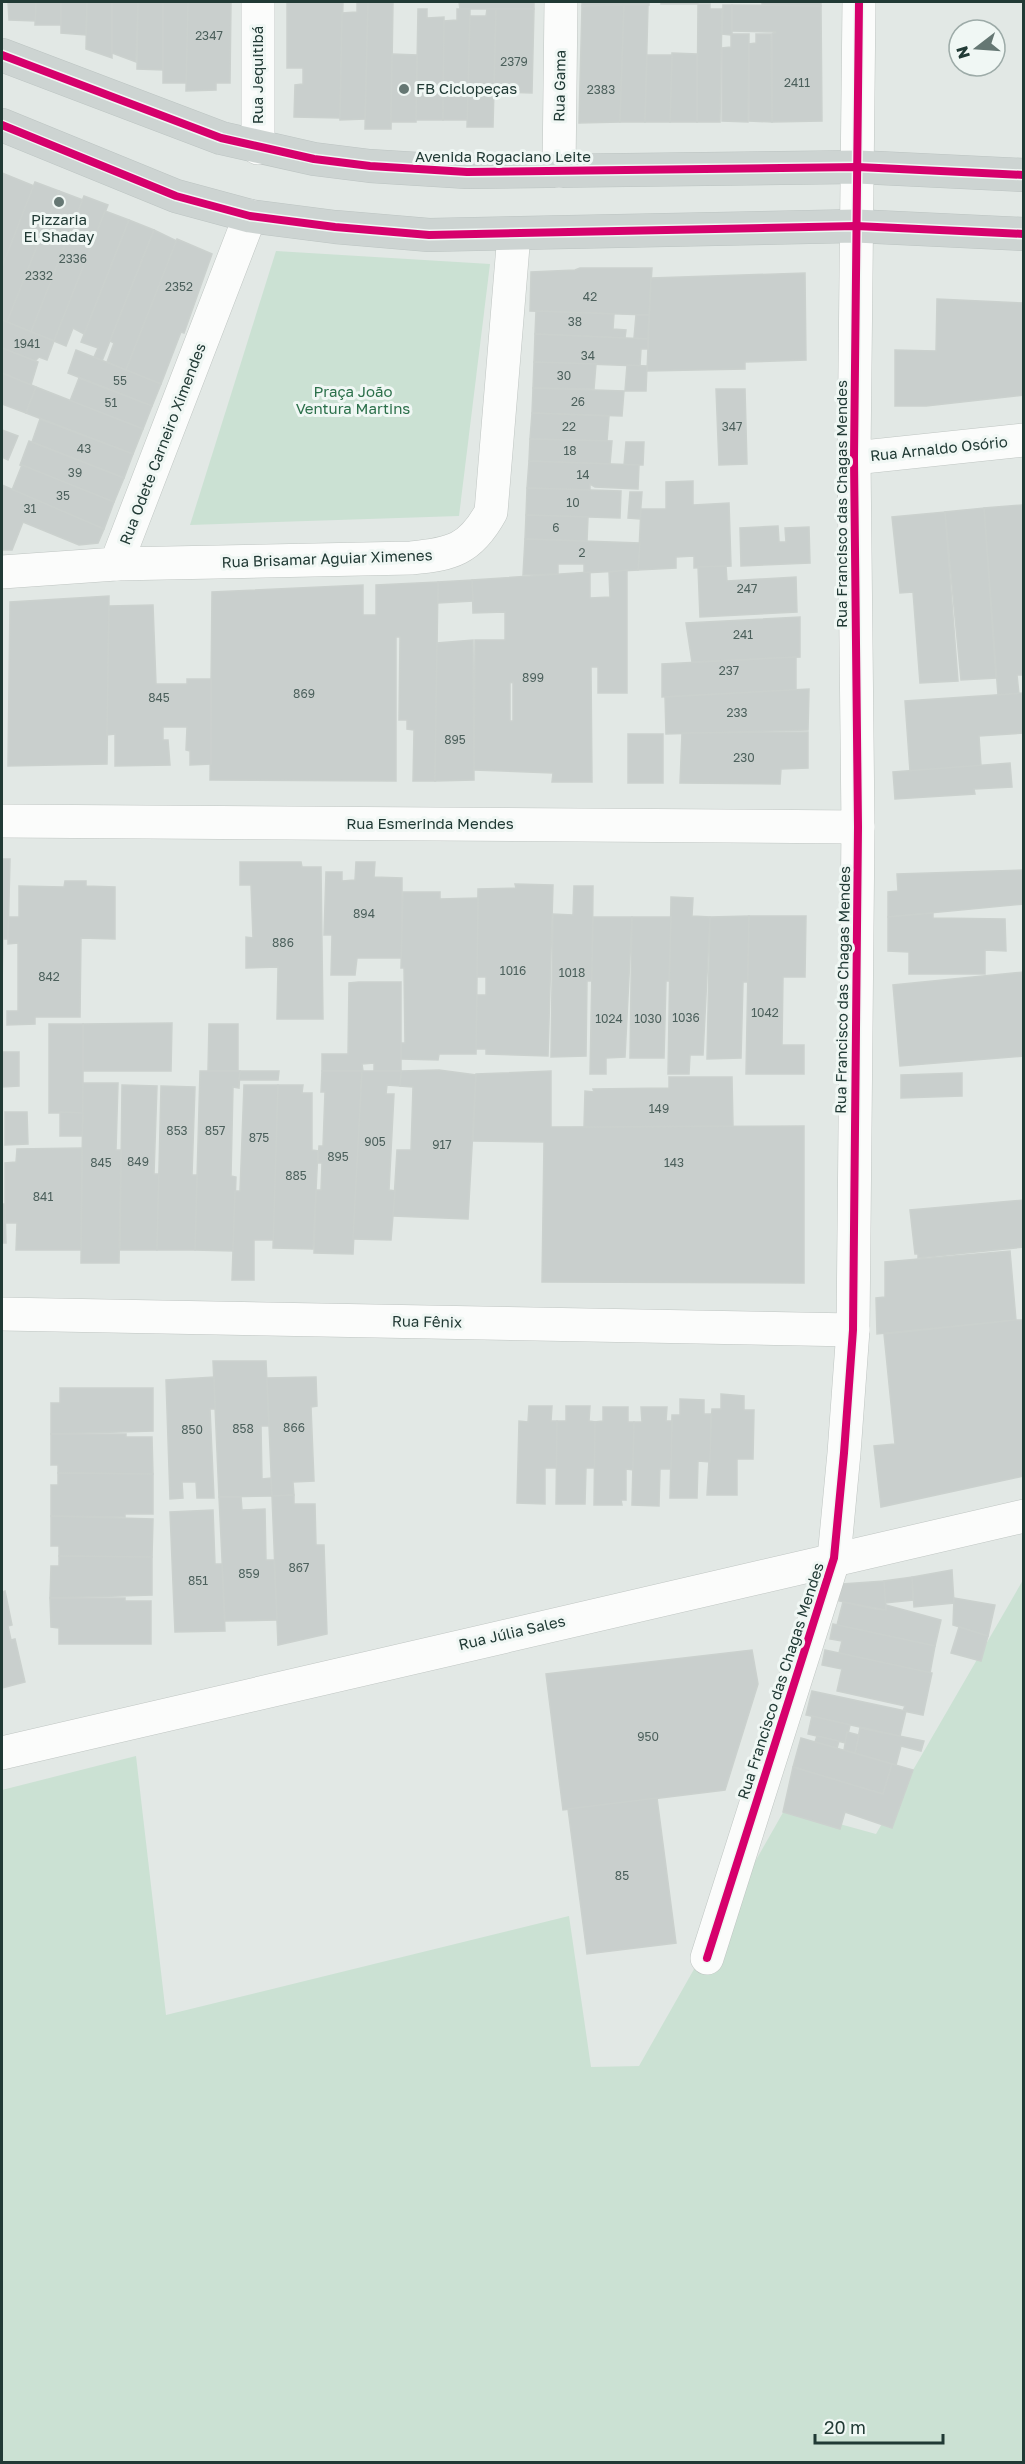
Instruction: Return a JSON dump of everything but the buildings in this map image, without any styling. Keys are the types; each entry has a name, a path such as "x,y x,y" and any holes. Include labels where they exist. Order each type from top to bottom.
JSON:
{"main road":[{"name":"Avenida Rogaciano Leite","path":"2,55 171,122 258,148 314,159 418,171 858,167 1023,175"},
{"path":"2,125 176,196 250,216 398,233 514,234 856,226 1023,234"}],"street":[{"name":"Rua Jequitibá","path":"258,2 258,148"},
{"name":"Rua Gama","path":"559,171 561,2"},
{"name":"Rua Francisco das Chagas Mendes","path":"707,1958 834,1558 853,1330 858,827 854,458 859,2"},
{"name":"Rua Odete Carneiro Ximendes","path":"2,572 116,564 250,216"},
{"name":"Rua Brisamar Aguiar Ximenes","path":"116,564 435,555 446,554 481,531 491,512 514,234"},
{"name":"Rua Arnaldo Osório","path":"854,458 1023,440"},
{"name":"Rua Esmerinda Mendes","path":"2,821 858,827"},
{"name":"Rua Fênix","path":"2,1314 853,1330"},
{"name":"Rua Júlia Sales","path":"2,1753 834,1558 1023,1516"}],"green space":[{"name":"Praça João Ventura Martins","path":"276,251 490,264 459,516 190,525"},
{"path":"1023,1580 1023,2462 2,2462 2,1790 136,1756 166,2015 569,1916 591,2067 639,2066 785,1809 876,1834"}],"cycle path":[{"path":"707,1958 834,1558 844,1453 853,1330 858,827 854,458 859,2"},
{"path":"2,55 221,138 314,159 370,166 467,172 858,167 1024,175"},
{"path":"2,125 176,196 250,216 335,227 429,235 856,226 1024,234"}],"place":[{"name":"FB Ciclopeças","path":"404,89"},
{"name":"Pizzaria El Shaday","path":"59,202"}]}
